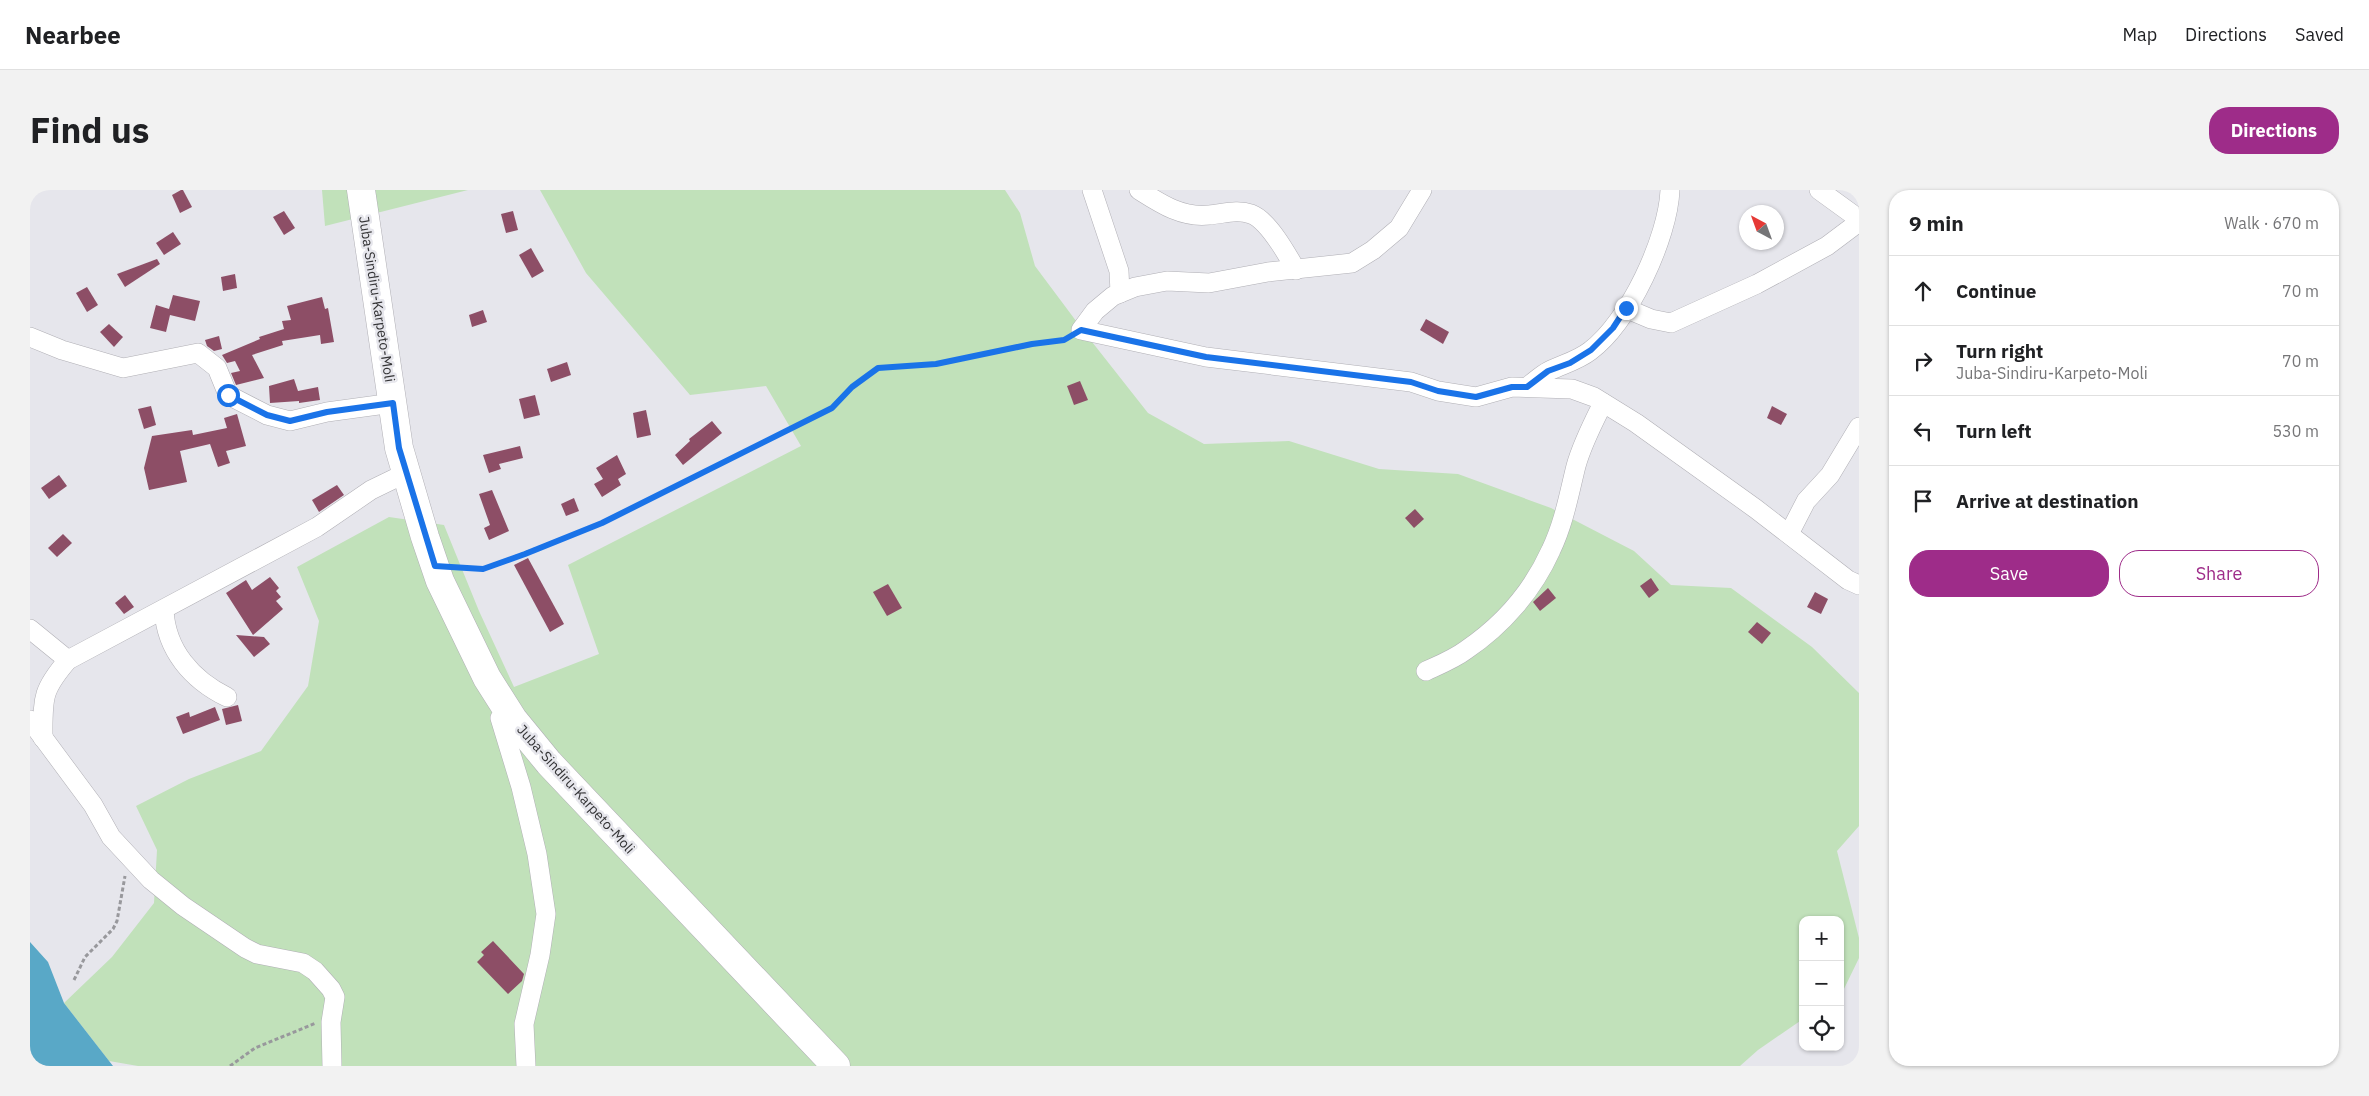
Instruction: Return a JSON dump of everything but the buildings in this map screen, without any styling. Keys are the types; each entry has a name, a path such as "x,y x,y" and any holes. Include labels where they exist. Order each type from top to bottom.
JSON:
{"main road":[{"name":"Juba-Sindiru-Karpeto-Moli","path":"361,190 399,448 435,566 486,678 513,719 556,770 836,1066"}],"street":[{"path":"1092,190 1119,271 1120,293"},
{"path":"1139,190 1166,207 1189,215 1209,215 1236,211 1252,214 1280,243 1296,270"},
{"path":"1422,190 1399,228 1373,250 1352,263 1268,272 1209,283 1167,281 1135,287 1112,296 1096,310 1081,330 1206,357 1411,382 1438,391 1476,397 1512,387 1572,389 1603,403 1636,424 1789,534 1848,580 1859,584"},
{"path":"1527,387 1548,371 1570,363 1591,350 1613,328 1642,282 1660,238 1669,209 1670,190"},
{"path":"1626,308 1651,319 1671,323 1757,284 1827,246 1859,220 1819,190"},
{"path":"30,337 62,350 123,368 198,354 217,368 228,395 267,415 290,421 327,412 393,403"},
{"path":"1426,672 1466,651 1499,624 1532,586 1552,549 1570,495 1576,465 1588,432 1603,403"},
{"path":"1789,534 1806,501 1830,475 1859,427"},
{"path":"43,738 43,701 51,680 68,660 317,527 371,490 406,473"},
{"path":"164,610 165,626 185,666 202,684 227,697"},
{"path":"30,629 68,660"},
{"path":"500,718 521,787 537,854 546,914 540,955 524,1024 526,1066"},
{"path":"30,720 129,859 151,880 183,906 245,948 264,956 303,963 315,971 331,989 335,997 331,1022 332,1066"}],"path":[{"path":"435,566 483,569 602,523 832,408 852,387 878,368 936,364 1032,344 1064,340 1081,330"},
{"path":"74,980 85,957 113,929 117,921 129,859"},
{"path":"230,1066 255,1048 303,1027 331,1022"}],"green space":[{"path":"322,190 468,190 325,226"},
{"path":"540,190 1005,190 1020,213 1035,266 1085,333 1148,413 1204,444 1289,441 1379,469 1458,474 1551,508 1634,551 1671,585 1731,588 1812,647 1859,693 1859,826 1837,851 1859,938 1859,958 1844,989 1844,916 1799,916 1799,1022 1758,1050 1740,1066 138,1066 109,1061 64,1003 112,957 154,903 157,850 136,806 189,779 261,751 308,686 319,621 297,567 389,517 444,525 479,611 514,687 599,654 568,565 801,446 766,386 690,395 586,273"}],"water":[{"path":"30,942 48,962 64,1003 113,1066 30,1066"}],"route":[{"path":"228,395 267,415 290,421 327,412 393,403 399,448 435,566 483,569 602,523 832,408 852,387 878,368 903,368 936,364 1032,344 1064,340 1081,330 1144,342 1206,357 1411,382 1438,391 1476,397 1512,387 1527,387 1548,371 1570,363 1591,350 1613,328 1626,308"}]}
